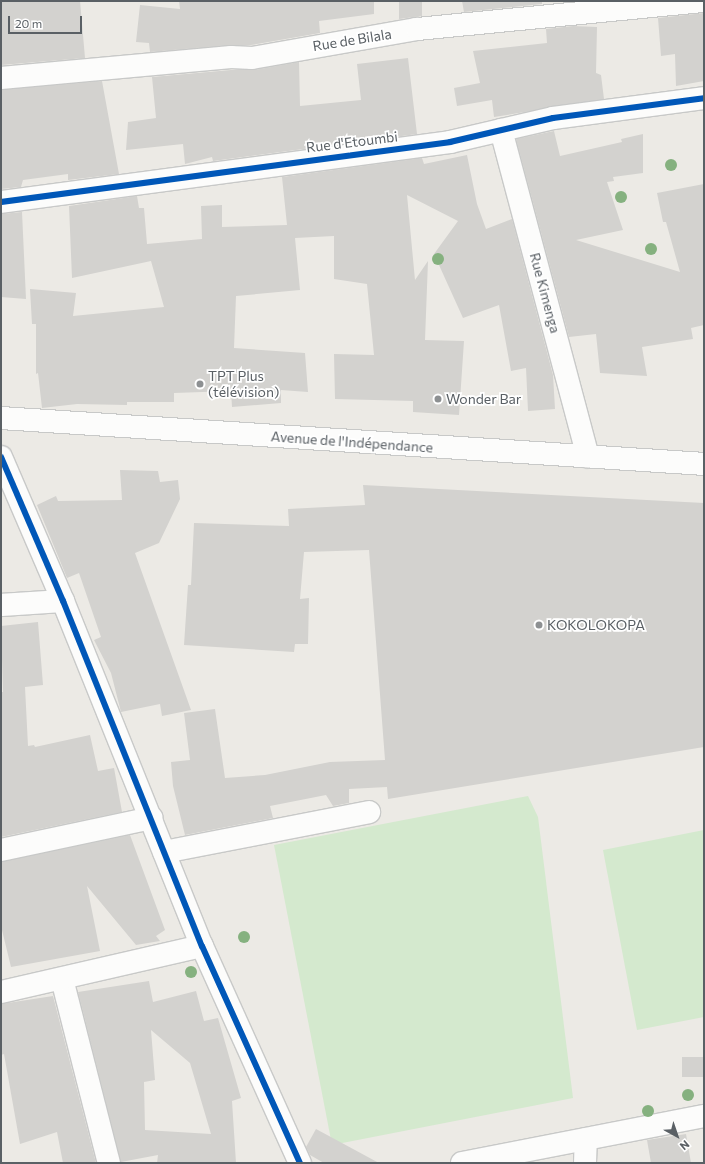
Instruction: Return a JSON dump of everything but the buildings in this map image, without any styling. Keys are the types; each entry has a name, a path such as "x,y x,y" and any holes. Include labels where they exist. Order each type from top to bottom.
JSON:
{"street":[{"name":"Rue de Bilala","path":"1,78 231,57 252,58 417,29 703,1"},
{"name":"Rue d'Etoumbi","path":"1,202 450,142 553,118 704,98"},
{"name":"Rue Kimenga","path":"500,130 588,457"},
{"name":"Avenue de l'Indépendance","path":"1,418 704,464"},
{"path":"1,457 63,601 152,818 202,946 300,1163"},
{"path":"1,605 63,601"},
{"path":"164,852 369,812"},
{"path":"1,850 152,818"},
{"path":"1,992 202,946"},
{"path":"62,978 109,1163"},
{"path":"462,1163 704,1116"},
{"path":"585,1163 586,1139"}],"green space":[{"path":"528,796 538,817 573,1098 332,1145 274,845"},
{"path":"704,830 704,1017 637,1030 603,850"}],"cycle path":[{"path":"1,202 450,142 553,118 704,98"},
{"path":"1,457 63,601 202,946 300,1163"}],"place":[{"name":"TPT Plus (télévision)","path":"200,384"},
{"name":"Wonder Bar","path":"438,399"},
{"name":"KOKOLOKOPA","path":"539,625"}]}
